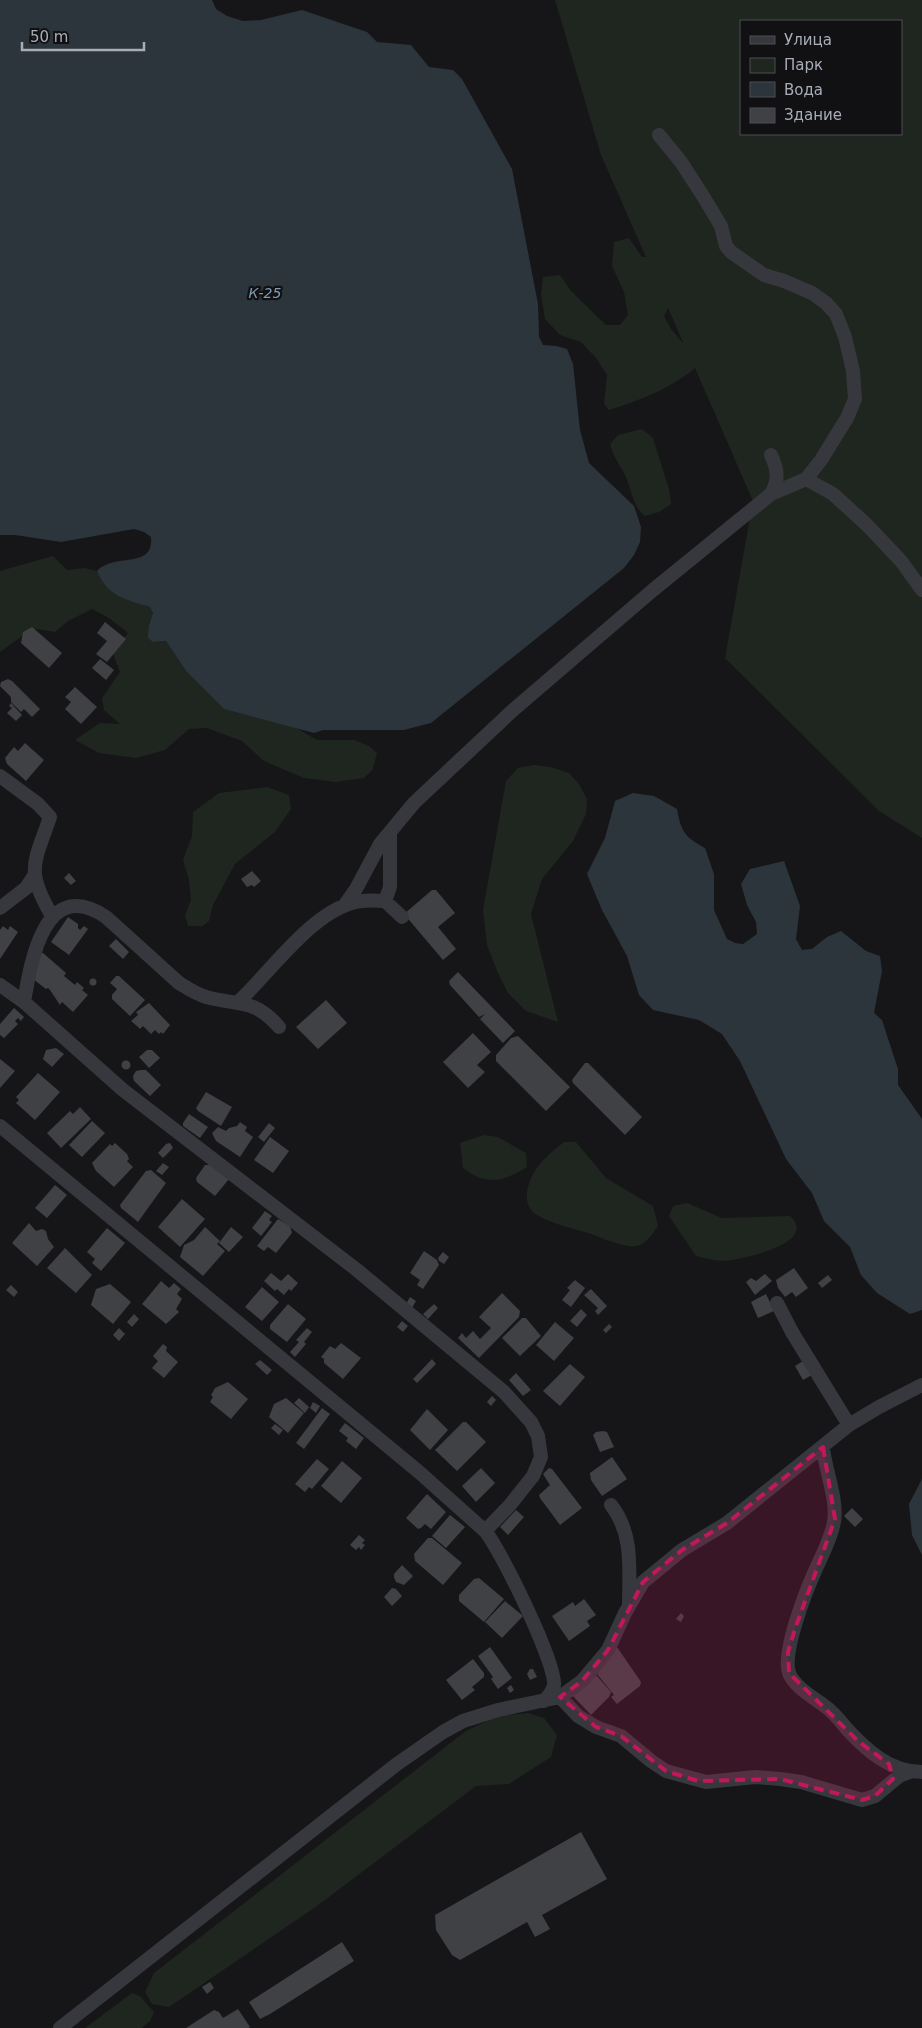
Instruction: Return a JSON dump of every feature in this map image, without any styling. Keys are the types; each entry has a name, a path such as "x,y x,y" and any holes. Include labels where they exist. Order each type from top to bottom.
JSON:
{"street":[{"path":"344,906 380,844 414,803 512,711 653,590 771,494 806,479 821,460 847,418 855,399 853,371 846,337 836,314 826,303 812,293 764,275 731,252 726,246 721,226 703,196 681,162 659,135"},
{"path":"771,456 778,476 776,486 771,494"},
{"path":"806,479 833,494 867,525 901,561 922,590"},
{"path":"0,776 38,804 50,817 35,857 34,876 52,916"},
{"path":"385,901 390,887 390,832"},
{"path":"0,908 26,888 34,876"},
{"path":"238,1002 304,932 344,906 361,901 385,901 402,917"},
{"path":"24,1002 42,929 52,916 68,908 78,906 98,912 179,983 191,991 206,997 250,1004 268,1014 279,1027"},
{"path":"0,985 24,1002 123,1090 357,1270 509,1398 530,1422 538,1436 541,1457 533,1476 510,1505 485,1531"},
{"path":"0,1126 419,1472 485,1531 494,1541 525,1605 551,1667 553,1688 544,1701"},
{"path":"777,1303 792,1332 849,1425"},
{"path":"60,2028 396,1764 436,1736 478,1715 560,1697 582,1681 608,1650 643,1582 682,1550 728,1523 849,1425 922,1385"},
{"path":"823,1447 835,1519 832,1534 814,1572 794,1629 788,1652 789,1673 812,1698 822,1704 858,1741 889,1764 893,1770 893,1780"},
{"path":"611,1505 620,1516 626,1531 630,1553 629,1606"},
{"path":"560,1697 578,1716 596,1727 621,1736 666,1771 698,1781 706,1782 755,1777 780,1779 801,1782 862,1800 875,1796 893,1780 916,1772"},
{"path":"889,1764 916,1772"}],"highlighted area":[{"path":"823,1447 835,1519 788,1652 789,1673 858,1741 889,1764 893,1779 875,1796 862,1800 780,1779 698,1781 666,1771 621,1736 596,1727 560,1697 582,1681 608,1650 643,1582 682,1550 727,1523"}],"green space":[{"path":"555,0 922,0 922,838 879,811 725,658 753,501 695,368 676,382 654,393 609,410 604,404 607,375 596,358 581,342 560,335 545,319 541,295 543,277 560,275 571,291 606,325 620,325 628,315 624,292 612,266 614,242 629,238 642,257 646,257 601,155","holes":["668,308 683,342 671,329 664,316"]},
{"path":"642,429 653,438 669,489 671,504 659,512 645,516 634,502 627,479 610,444 618,435"},
{"path":"53,556 67,570 84,568 97,571 106,584 119,594 134,602 150,607 153,613 149,625 153,642 166,641 186,671 224,709 293,726 317,740 354,740 369,746 377,753 373,769 364,778 335,782 304,778 264,761 242,741 207,728 189,729 165,750 136,758 99,753 75,740 100,723 120,724 104,710 102,698 120,672 112,651 128,633 109,618 92,609 68,621 55,632 36,629 25,634 0,652 0,571"},
{"path":"534,765 550,767 569,773 579,784 587,799 586,814 573,841 542,879 531,914 558,1022 526,1011 508,993 487,945 483,910 506,781 518,768"},
{"path":"267,787 289,795 291,809 275,832 235,864 213,905 209,921 203,926 188,926 185,915 191,900 189,880 183,860 192,836 193,812 219,793"},
{"path":"484,1135 498,1137 526,1153 527,1167 510,1176 495,1180 479,1178 471,1174 463,1168 460,1143"},
{"path":"564,1142 576,1142 606,1178 653,1206 658,1226 646,1241 636,1246 619,1244 549,1221 531,1210 528,1205 527,1191 532,1177 539,1165"},
{"path":"687,1203 722,1218 790,1216 796,1224 795,1233 790,1240 780,1246 755,1255 720,1261 696,1256 669,1216 673,1206"},
{"path":"528,1713 544,1718 557,1735 551,1757 509,1784 476,1786 317,1906 169,2007 152,2004 145,1992 154,1973 466,1731 497,1716"},
{"path":"132,1993 140,1996 154,2012 150,2021 142,2028 85,2028"}],"water":[{"name":"К-25","path":"0,0 212,0 216,9 227,16 243,21 261,20 302,10 367,32 377,42 411,45 429,67 453,70 462,79 512,169 538,304 539,337 543,345 567,349 573,364 580,430 589,463 634,506 641,527 640,542 634,555 624,568 431,723 404,730 323,730 314,733 224,709 186,671 166,641 153,642 148,638 149,625 153,613 150,607 125,599 112,592 101,580 97,571 113,562 132,559 146,554 150,547 151,537 144,532 134,529 61,542 15,535 0,535"},
{"path":"633,793 654,796 677,809 682,829 688,837 705,848 714,874 714,910 727,939 743,944 757,934 756,922 747,905 741,884 750,869 784,861 800,906 796,939 802,950 812,949 827,937 841,931 866,951 880,956 882,971 874,1013 882,1020 898,1069 898,1085 922,1119 922,1310 910,1314 877,1293 861,1275 850,1247 824,1221 812,1193 786,1159 740,1061 722,1034 699,1020 653,1010 639,995 627,956 602,910 587,874 605,838 615,801"},
{"path":"922,1479 922,1555 912,1535 909,1504"}],"building":[{"path":"105,622 126,639 107,662 96,654 107,641 97,633"},
{"path":"32,627 62,653 49,668 21,643 23,632"},
{"path":"100,659 114,670 106,680 92,668"},
{"path":"8,679 40,709 32,717 24,709 21,712 11,702 11,697 0,686 1,682"},
{"path":"75,687 97,707 81,724 65,709 71,702 65,697"},
{"path":"11,703 22,715 16,721 7,713 12,708 9,706"},
{"path":"25,743 44,760 26,781 7,764 5,758 14,747 18,751"},
{"path":"252,871 261,881 254,887 252,885 247,887 241,879"},
{"path":"69,873 76,881 71,885 64,878"},
{"path":"432,890 436,890 455,913 438,927 456,949 443,960 404,914"},
{"path":"68,917 78,924 80,930 84,926 88,929 69,955 51,942"},
{"path":"3,926 8,930 10,926 18,932 0,959 0,930"},
{"path":"116,939 129,952 123,959 109,946"},
{"path":"40,953 43,953 66,973 64,976 75,985 77,982 84,988 82,990 88,995 73,1012 62,1002 60,1005 48,988 46,989 33,979"},
{"path":"458,972 515,1031 503,1043 480,1019 485,1014 479,1017 450,985 449,981"},
{"path":"116,976 119,976 145,1000 130,1016 112,999 112,995 117,989 110,983"},
{"path":"93,979 96,982 93,985 90,982"},
{"path":"326,1000 347,1023 318,1049 296,1027"},
{"path":"149,1003 170,1025 163,1034 161,1032 159,1034 155,1030 151,1034 143,1026 140,1029 131,1021 138,1015 136,1012"},
{"path":"14,1008 24,1017 21,1021 18,1018 15,1021 18,1024 4,1038 0,1035 0,1024"},
{"path":"473,1033 491,1052 477,1065 485,1072 468,1088 443,1062"},
{"path":"518,1036 570,1087 546,1111 496,1061 496,1055 511,1038"},
{"path":"56,1048 64,1054 52,1067 43,1059 46,1050"},
{"path":"147,1050 152,1050 160,1058 149,1068 139,1057"},
{"path":"0,1059 15,1071 0,1088"},
{"path":"126,1060 131,1065 126,1070 121,1065"},
{"path":"585,1063 588,1063 642,1117 625,1135 573,1083 572,1080"},
{"path":"146,1070 161,1085 150,1096 134,1081 133,1076 136,1071"},
{"path":"38,1073 60,1092 35,1120 16,1103 19,1100 16,1097"},
{"path":"206,1092 232,1107 221,1126 196,1108"},
{"path":"80,1107 91,1119 61,1148 47,1133 70,1111 73,1114"},
{"path":"189,1114 208,1127 200,1138 183,1126"},
{"path":"92,1121 105,1133 82,1157 69,1145"},
{"path":"240,1122 247,1127 245,1131 253,1137 240,1157 216,1141 212,1133 218,1127 226,1131 237,1126"},
{"path":"269,1123 275,1128 264,1142 258,1137"},
{"path":"270,1137 289,1151 273,1173 254,1160"},
{"path":"115,1143 127,1154 129,1159 127,1161 133,1167 114,1187 96,1171 92,1163 110,1144 112,1146"},
{"path":"170,1143 173,1148 163,1158 158,1153 166,1144"},
{"path":"163,1163 169,1167 162,1175 156,1171"},
{"path":"205,1165 211,1165 229,1179 215,1196 197,1182 196,1178"},
{"path":"151,1170 166,1183 138,1222 120,1205 146,1171"},
{"path":"55,1185 67,1195 47,1218 35,1208"},
{"path":"182,1199 205,1219 180,1247 158,1227"},
{"path":"265,1211 272,1216 269,1220 272,1222 261,1236 252,1228"},
{"path":"278,1219 290,1226 292,1233 276,1253 268,1247 264,1251 257,1246"},
{"path":"29,1223 36,1231 42,1229 46,1231 48,1239 54,1247 37,1266 12,1243"},
{"path":"205,1227 220,1241 217,1244 225,1251 203,1276 180,1257 184,1245 194,1240"},
{"path":"231,1227 243,1237 229,1252 219,1243"},
{"path":"107,1228 125,1243 101,1271 92,1263 95,1259 87,1252"},
{"path":"65,1248 92,1275 76,1293 47,1268"},
{"path":"424,1251 437,1260 439,1265 423,1289 417,1285 420,1280 410,1273"},
{"path":"443,1252 449,1257 444,1264 438,1258"},
{"path":"794,1268 808,1288 796,1297 792,1292 785,1297 778,1288 776,1280"},
{"path":"271,1273 281,1281 288,1274 298,1283 291,1291 289,1289 284,1295 277,1289 275,1291 264,1281"},
{"path":"765,1274 772,1281 755,1295 746,1282 751,1278 756,1281"},
{"path":"828,1275 832,1280 822,1288 818,1283"},
{"path":"575,1280 585,1288 571,1307 562,1300 570,1290 567,1288"},
{"path":"161,1281 169,1288 174,1283 181,1289 177,1294 182,1299 176,1309 179,1312 166,1324 142,1304"},
{"path":"110,1284 131,1302 113,1324 91,1305 96,1289"},
{"path":"11,1285 18,1292 14,1297 6,1290"},
{"path":"262,1287 279,1302 262,1321 245,1307"},
{"path":"591,1289 607,1306 598,1315 595,1311 598,1308 584,1295"},
{"path":"502,1293 520,1311 519,1317 479,1358 458,1338 462,1333 466,1338 473,1331 480,1339 491,1328 479,1317"},
{"path":"766,1294 774,1311 758,1318 751,1302"},
{"path":"410,1297 416,1301 412,1308 406,1304"},
{"path":"288,1304 306,1319 287,1342 270,1329 270,1325"},
{"path":"434,1304 438,1308 428,1319 423,1314"},
{"path":"581,1309 587,1315 577,1327 570,1321"},
{"path":"134,1314 139,1319 132,1327 127,1322"},
{"path":"522,1318 526,1318 541,1336 520,1356 502,1338"},
{"path":"402,1321 408,1326 403,1332 397,1327"},
{"path":"555,1322 574,1338 554,1361 536,1345"},
{"path":"609,1324 612,1327 606,1333 603,1330"},
{"path":"119,1328 125,1334 119,1341 113,1335"},
{"path":"307,1328 312,1332 304,1342 306,1344 295,1357 290,1352 299,1342 296,1340"},
{"path":"341,1343 361,1358 343,1379 324,1363 324,1359 321,1357 330,1346 335,1349"},
{"path":"163,1344 167,1347 166,1351 178,1362 164,1378 152,1368 158,1361 153,1356"},
{"path":"432,1359 436,1364 417,1383 413,1379"},
{"path":"260,1360 272,1370 267,1375 255,1364"},
{"path":"803,1361 812,1375 803,1380 795,1366"},
{"path":"570,1364 585,1377 560,1406 543,1391"},
{"path":"516,1373 531,1390 523,1396 509,1380"},
{"path":"228,1382 248,1399 231,1419 210,1402 215,1388"},
{"path":"492,1396 496,1400 491,1406 487,1402"},
{"path":"286,1398 304,1413 288,1433 269,1417 274,1404"},
{"path":"299,1398 309,1407 305,1413 294,1403"},
{"path":"313,1402 320,1406 316,1413 310,1408"},
{"path":"322,1408 330,1414 304,1449 296,1443"},
{"path":"427,1409 448,1430 430,1450 410,1430"},
{"path":"463,1422 466,1422 486,1442 457,1471 435,1450"},
{"path":"345,1423 364,1438 356,1449 346,1441 348,1438 339,1431"},
{"path":"275,1424 283,1430 279,1435 271,1428"},
{"path":"596,1432 607,1432 614,1447 600,1452 593,1435"},
{"path":"612,1457 627,1479 602,1496 591,1480 590,1473"},
{"path":"317,1459 329,1469 312,1489 309,1487 305,1492 295,1484"},
{"path":"342,1461 362,1478 341,1503 321,1486"},
{"path":"481,1468 495,1483 476,1502 462,1486"},
{"path":"549,1468 552,1469 582,1508 560,1525 539,1495 550,1485 543,1474"},
{"path":"427,1494 446,1512 431,1529 425,1524 418,1529 406,1518"},
{"path":"852,1508 863,1519 855,1527 844,1516"},
{"path":"516,1510 524,1517 508,1535 500,1527"},
{"path":"450,1515 465,1527 446,1548 432,1536"},
{"path":"359,1535 365,1540 362,1543 365,1545 361,1550 359,1547 356,1550 350,1545"},
{"path":"428,1538 432,1538 462,1563 443,1585 415,1561 414,1554"},
{"path":"402,1565 413,1576 404,1585 396,1582 394,1577 394,1574"},
{"path":"479,1578 504,1599 484,1622 459,1601 459,1595 474,1579"},
{"path":"392,1588 396,1589 402,1596 392,1606 384,1597"},
{"path":"584,1599 596,1615 587,1621 590,1626 569,1641 552,1616 573,1602 575,1606"},
{"path":"505,1601 523,1616 502,1638 485,1622"},
{"path":"681,1613 684,1616 681,1622 676,1619"},
{"path":"490,1647 512,1678 498,1689 491,1679 493,1677 478,1656"},
{"path":"617,1647 641,1682 640,1686 617,1704 611,1697 614,1695 597,1674 614,1648"},
{"path":"473,1659 484,1673 484,1677 472,1687 475,1690 462,1700 446,1680"},
{"path":"530,1669 533,1669 537,1677 530,1680 527,1674"},
{"path":"596,1675 611,1692 609,1697 591,1715 573,1696"},
{"path":"511,1685 514,1690 510,1693 507,1688"},
{"path":"581,1832 607,1879 542,1915 550,1929 535,1937 527,1922 460,1960 452,1955 436,1930 435,1915"},
{"path":"342,1942 354,1961 260,2019 249,2002"},
{"path":"210,1982 214,1988 207,1994 202,1987"},
{"path":"238,2009 250,2027 186,2028 214,2010 219,2012 223,2018"}]}
